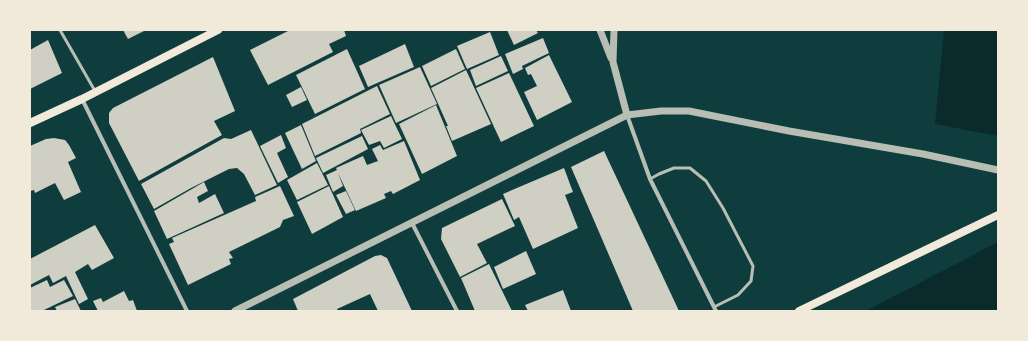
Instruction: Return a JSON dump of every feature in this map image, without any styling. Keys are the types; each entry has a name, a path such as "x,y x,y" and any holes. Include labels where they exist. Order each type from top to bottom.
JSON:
{"main road":[{"path":"30,123 82,99 218,30"},
{"path":"802,310 998,215"}],"street":[{"path":"600,30 613,62 627,115 650,179 715,309"},
{"path":"613,62 614,30"},
{"path":"82,99 187,311"},
{"path":"235,311 627,115 661,111 689,111 789,131 923,154 998,170"},
{"path":"412,223 457,311"}],"lane":[{"path":"60,30 95,92"},
{"path":"650,179 674,168 690,168 706,181 723,208 750,259 753,266 751,281 738,295 715,309"}],"water":[{"path":"944,30 998,30 998,136 935,124"},
{"path":"998,242 998,311 866,311"}],"building":[{"path":"123,30 146,30 128,39"},
{"path":"290,30 344,30 346,36 329,44 333,52 268,85 250,50"},
{"path":"507,30 536,30 538,33 514,45"},
{"path":"490,32 499,55 467,69 457,46"},
{"path":"543,38 549,53 522,66 523,69 513,74 505,54"},
{"path":"48,40 62,73 30,89 30,50"},
{"path":"405,44 414,67 368,87 359,66"},
{"path":"347,49 365,89 315,114 296,75"},
{"path":"456,49 465,69 431,86 422,66"},
{"path":"549,55 572,102 537,120 524,92 537,86 531,74 528,75 525,68"},
{"path":"501,56 508,71 476,86 470,70"},
{"path":"213,57 235,111 214,121 222,135 139,181 109,123 109,113 113,108"},
{"path":"420,67 437,104 396,123 379,85"},
{"path":"466,70 491,124 452,141 446,126 448,126 431,88"},
{"path":"509,73 534,126 501,142 476,88"},
{"path":"377,86 390,114 360,129 361,133 315,156 302,124"},
{"path":"301,87 307,100 292,107 286,95"},
{"path":"436,105 457,156 422,174 399,124"},
{"path":"391,116 402,139 384,148 380,141 369,145 361,130"},
{"path":"301,125 316,161 302,169 285,133"},
{"path":"251,130 277,185 255,195 244,174 237,168 229,169 154,209 141,184 224,138 231,139"},
{"path":"281,135 286,148 277,153 288,177 278,183 260,146"},
{"path":"362,136 368,149 323,173 316,158"},
{"path":"54,138 65,140 76,158 68,162 81,192 64,200 55,183 35,193 34,190 30,191 30,146 46,139"},
{"path":"404,141 420,180 393,194 391,191 384,194 386,198 356,211 338,173 343,186 333,192 326,175 337,170 336,168 363,156 367,165 378,161 372,149 380,145 383,150"},
{"path":"604,151 679,311 633,311 571,167"},
{"path":"317,163 328,185 297,200 287,180"},
{"path":"564,168 573,192 565,195 578,228 533,249 519,217 514,220 503,194"},
{"path":"204,182 208,191 197,197 199,203 215,194 224,213 167,239 154,211"},
{"path":"280,186 294,216 283,220 280,227 229,252 233,258 229,259 231,264 188,285 169,244 174,242 172,238 256,201 255,197"},
{"path":"329,186 343,217 312,234 297,202"},
{"path":"346,191 355,210 346,214 336,195"},
{"path":"502,199 515,226 477,244 487,263 460,277 441,239 442,228"},
{"path":"95,225 114,258 92,270 88,264 75,272 88,299 79,304 66,276 53,283 49,275 30,285 30,259"},
{"path":"526,251 536,274 503,289 494,267"},
{"path":"381,255 387,258 412,311 378,311 370,294 337,309 338,311 298,311 293,299 375,256"},
{"path":"489,264 512,311 475,311 461,278"},
{"path":"47,280 50,287 64,280 73,296 42,311 30,311 30,288"},
{"path":"563,290 571,311 528,311 525,305"},
{"path":"124,291 129,301 133,300 137,311 98,311 93,301 101,298 103,302"},
{"path":"75,299 81,311 57,311 55,307"}]}
